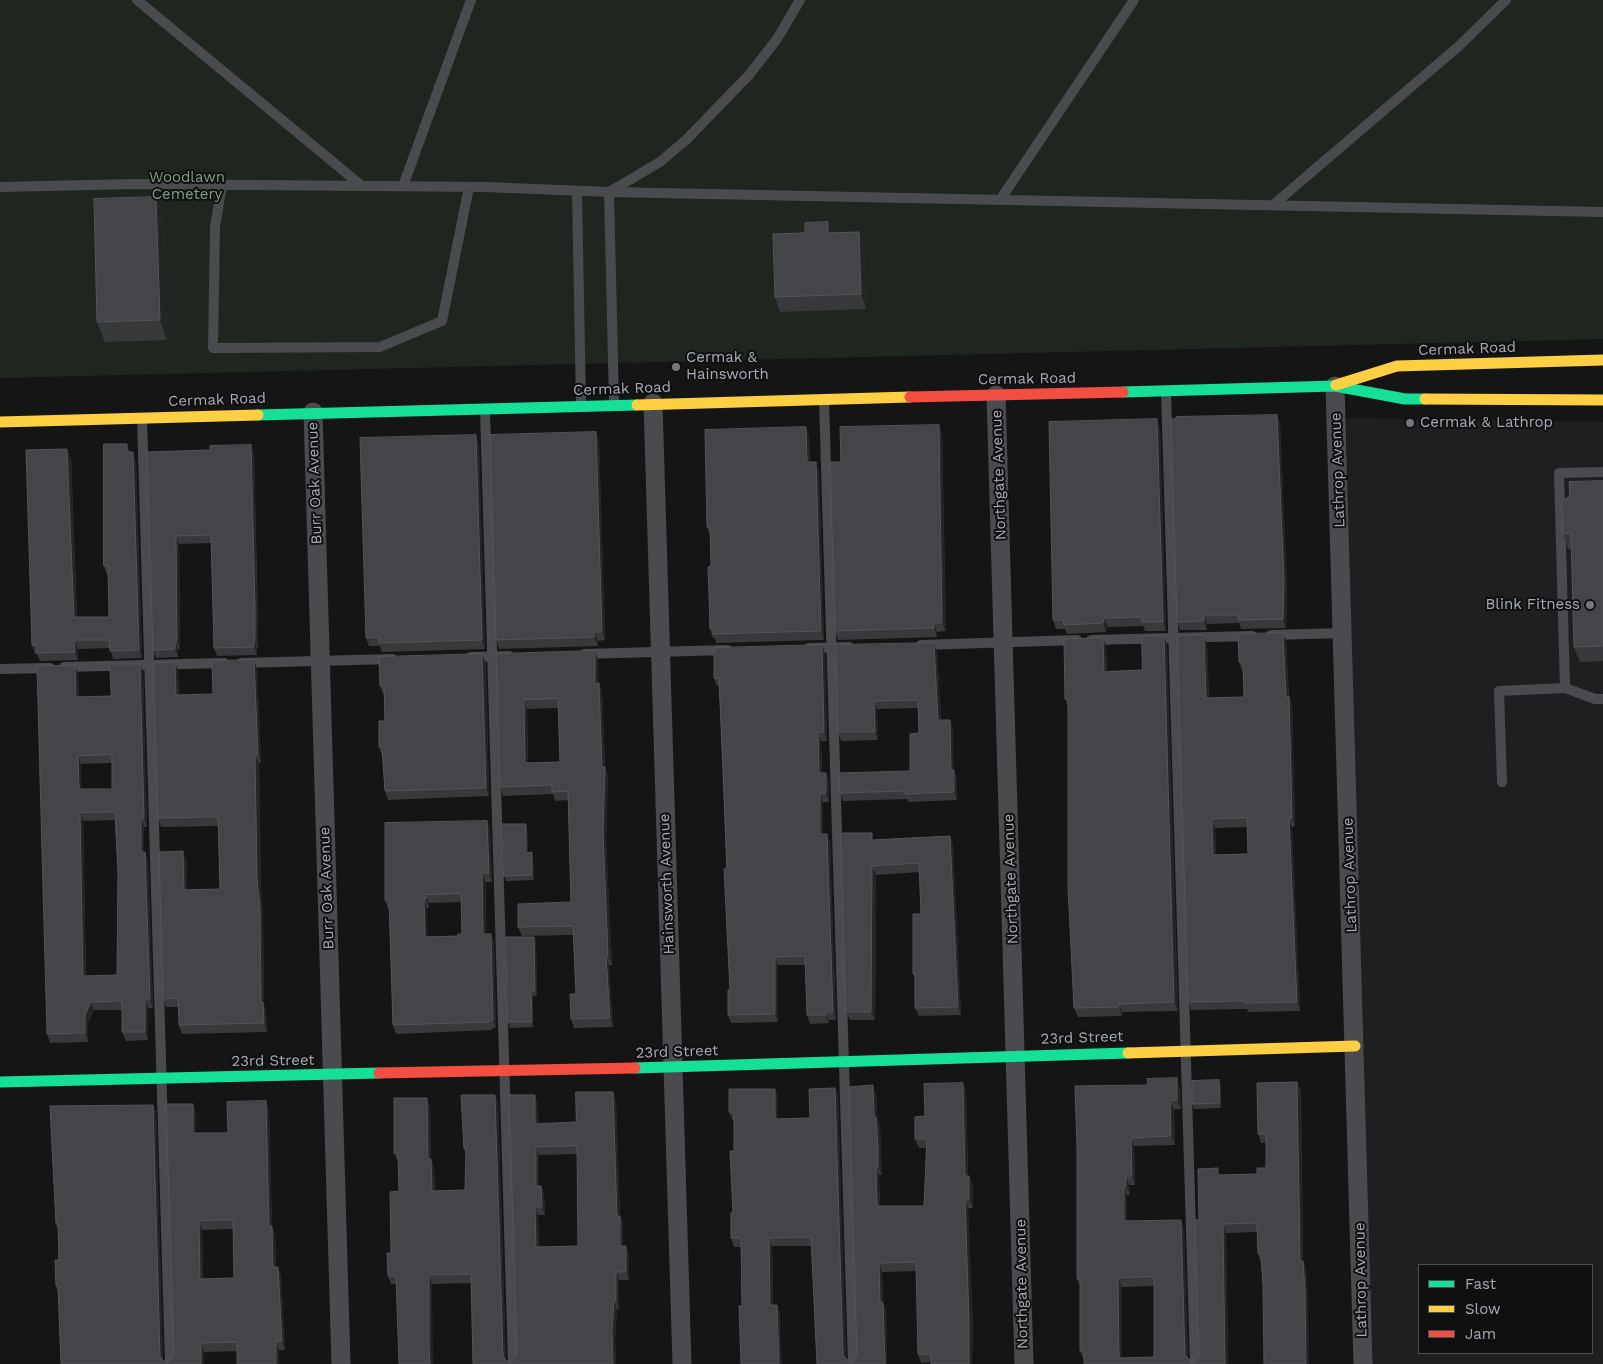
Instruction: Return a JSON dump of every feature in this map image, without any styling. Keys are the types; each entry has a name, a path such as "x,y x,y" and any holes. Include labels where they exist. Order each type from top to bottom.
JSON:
{"main road":[{"name":"Cermak Road","path":"1335,386 1398,366 1603,360"},
{"name":"Cermak Road","path":"0,422 313,412 1335,386 1405,399 1603,400"},
{"name":"23rd Street","path":"0,1082 673,1067 1356,1046"}],"street":[{"name":"Lathrop Avenue","path":"1335,386 1356,1046 1363,1364"},
{"name":"Northgate Avenue","path":"996,395 1024,1364"},
{"name":"Hainsworth Avenue","path":"653,404 682,1364"},
{"name":"Burr Oak Avenue","path":"313,412 341,1364"}],"lane":[{"path":"137,0 362,186"},
{"path":"404,186 471,0"},
{"path":"609,192 660,162 749,76 777,39 800,0"},
{"path":"1000,200 1134,0"},
{"path":"1273,205 1459,46 1506,0"},
{"path":"0,187 47,184 469,187 609,192 1603,212"},
{"path":"222,185 215,227 212,348 380,347 442,321 469,187"},
{"path":"577,191 581,405"},
{"path":"609,192 614,404"},
{"path":"1166,390 1195,1364"},
{"path":"824,399 853,1364"},
{"path":"485,408 513,1364"},
{"path":"142,417 170,1364"},
{"path":"1565,688 1559,473 1603,472"},
{"path":"906,645 1343,633"},
{"path":"801,648 859,646"},
{"path":"572,654 741,650"},
{"path":"464,657 522,655"},
{"path":"0,669 407,658"},
{"path":"1502,782 1499,691 1565,688 1594,699 1603,699"}],"shaded area":[{"path":"1346,418 1603,422 1603,1364 1370,1364"}],"green space":[{"name":"Woodlawn Cemetery","path":"0,0 1603,0 1603,339 0,378"}],"building":[{"path":"156,197 160,320 97,322 94,199"},
{"path":"828,222 828,233 859,232 861,294 775,297 773,234 805,233 805,223"},
{"path":"1277,415 1284,580 1283,619 1238,620 1238,615 1204,615 1204,621 1177,622 1171,419 1176,419 1176,417"},
{"path":"1157,419 1163,622 1142,622 1142,617 1104,618 1103,623 1064,625 1063,620 1053,620 1049,422"},
{"path":"939,425 942,623 934,623 934,628 835,631 830,462 841,462 840,427"},
{"path":"806,427 807,462 816,462 821,631 713,634 713,629 710,629 708,567 711,566 710,527 707,527 705,430"},
{"path":"596,432 602,632 594,632 594,637 496,640 490,435"},
{"path":"476,435 482,640 379,643 379,637 366,638 360,438"},
{"path":"104,444 127,444 127,452 133,452 139,650 110,651 109,640 74,640 75,652 37,653 37,645 32,645 26,450 67,449 74,617 109,617 108,566 104,566"},
{"path":"251,445 255,606 254,647 214,648 211,535 176,536 177,641 175,641 175,649 153,650 147,452 210,450 210,446"},
{"name":"Blink Fitness","path":"1603,481 1603,646 1574,647 1571,533 1563,534 1562,502 1570,495 1569,482"},
{"path":"1283,633 1286,697 1289,696 1292,818 1289,818 1297,1002 1188,1002 1177,636 1204,635 1206,698 1244,697 1243,662 1239,662 1238,634","holes":["1247,818 1248,854 1213,855 1212,819"]},
{"path":"1142,636 1164,636 1174,1002 1119,1004 1119,1007 1074,1008 1068,887 1068,699 1065,699 1064,639 1103,638 1104,672 1142,670"},
{"path":"934,643 938,720 950,720 951,770 954,770 954,792 905,794 905,791 840,793 839,773 910,771 910,734 919,733 918,700 874,701 875,732 838,732 836,645"},
{"path":"822,645 824,732 818,732 819,773 826,773 826,793 820,793 820,834 827,834 833,1012 826,1012 826,1015 807,1015 805,956 775,957 775,1014 728,1015 728,990 730,990 724,869 727,868 719,678 714,678 714,648"},
{"path":"595,651 595,684 599,683 602,767 605,767 603,832 608,956 606,956 610,1018 571,1019 570,994 576,994 573,926 518,927 518,904 571,902 568,791 552,792 552,785 500,787 496,654","holes":["558,699 560,762 525,763 524,700"]},
{"path":"482,654 486,788 385,791 382,747 379,747 379,721 385,721 384,686 380,686 379,657"},
{"path":"254,660 258,754 255,755 257,878 260,909 261,1002 263,1002 264,1023 179,1025 178,998 163,999 159,852 183,851 184,890 220,889 218,817 158,818 153,663 175,662 176,695 213,694 212,663 214,661"},
{"path":"110,664 140,664 144,818 141,818 141,852 145,852 150,999 145,999 145,1032 122,1032 122,1001 91,1002 85,1015 85,1033 47,1034 37,666 75,665 76,697 111,696","holes":["112,755 112,789 79,789 78,756","115,812 118,872 117,975 83,976 80,813"]},
{"path":"487,821 489,873 482,873 483,934 491,934 493,1020 489,1020 489,1022 393,1025 389,900 385,900 385,823","holes":["461,894 462,934 458,934 458,936 425,937 424,899 426,899 426,895"]},
{"path":"502,824 526,824 526,853 532,852 532,875 504,876"},
{"path":"841,833 872,833 872,840 950,836 958,1007 915,1008 913,914 921,914 919,863 872,866 871,1012 846,1012"},
{"path":"506,937 534,937 535,991 531,991 532,1022 508,1022"},
{"path":"1177,1078 1177,1100 1170,1101 1171,1136 1131,1138 1132,1176 1126,1176 1126,1186 1124,1186 1124,1221 1181,1220 1185,1355 1192,1362 1196,1361 1199,1355 1195,1220 1199,1220 1198,1169 1218,1168 1218,1175 1257,1174 1257,1168 1266,1168 1266,1134 1258,1134 1257,1083 1297,1082 1300,1261 1303,1261 1305,1290 1306,1364 1264,1364 1263,1286 1261,1254 1258,1254 1257,1223 1223,1224 1225,1364 1084,1364 1084,1351 1080,1351 1080,1279 1077,1279 1075,1086 1148,1085 1147,1079","holes":["1154,1277 1154,1357 1119,1358 1118,1278"]},
{"path":"1219,1080 1220,1103 1192,1104 1192,1081"},
{"path":"963,1083 965,1176 969,1176 969,1199 965,1199 969,1364 931,1364 931,1354 918,1354 916,1262 879,1263 880,1302 883,1302 885,1364 817,1364 811,1237 769,1238 770,1305 777,1305 779,1364 741,1364 739,1306 742,1306 741,1238 731,1238 731,1213 733,1213 730,1151 734,1151 734,1112 729,1112 729,1089 775,1089 775,1119 810,1118 809,1089 835,1088 843,1356 850,1362 854,1361 857,1355 849,1087 873,1085 874,1117 876,1117 878,1147 878,1167 876,1167 877,1206 924,1206 927,1139 915,1139 915,1117 925,1116 924,1084"},
{"path":"576,1092 613,1092 617,1216 620,1216 620,1246 626,1246 626,1272 616,1272 616,1300 614,1300 612,1332 613,1364 473,1364 471,1274 429,1275 430,1364 399,1364 396,1276 388,1276 387,1253 391,1253 390,1192 399,1191 398,1153 394,1153 394,1098 427,1098 428,1159 431,1159 432,1191 465,1190 466,1148 464,1149 461,1095 495,1095 503,1356 506,1361 511,1362 517,1355 509,1095 535,1095 535,1124 576,1122","holes":["577,1146 578,1246 536,1247 535,1207 542,1207 541,1186 536,1186 536,1147"]},
{"path":"266,1101 269,1226 272,1226 273,1267 278,1267 282,1341 276,1341 276,1364 237,1364 237,1342 201,1343 201,1364 61,1364 55,1260 59,1260 58,1224 56,1224 50,1106 153,1105 160,1356 163,1361 170,1361 174,1355 166,1104 193,1104 193,1133 228,1133 227,1102","holes":["233,1220 234,1278 200,1279 199,1221"]}],"traffic: fast":[{"path":"1123,392 1335,386 1405,399 1425,399"},
{"path":"258,415 637,405"},
{"path":"635,1068 1128,1053"},
{"path":"0,1082 379,1073"}],"traffic: slow":[{"path":"1336,385 1397,366 1603,360"},
{"path":"637,405 910,397"},
{"path":"1425,399 1603,400"},
{"path":"0,422 258,415"},
{"path":"1128,1053 1355,1046"}],"traffic: jam":[{"path":"910,397 1123,392"},
{"path":"379,1073 635,1068"}],"place":[{"name":"Cermak & Hainsworth","path":"676,367"},
{"name":"Cermak & Lathrop","path":"1410,423"},
{"name":"Blink Fitness","path":"1590,605"}]}
